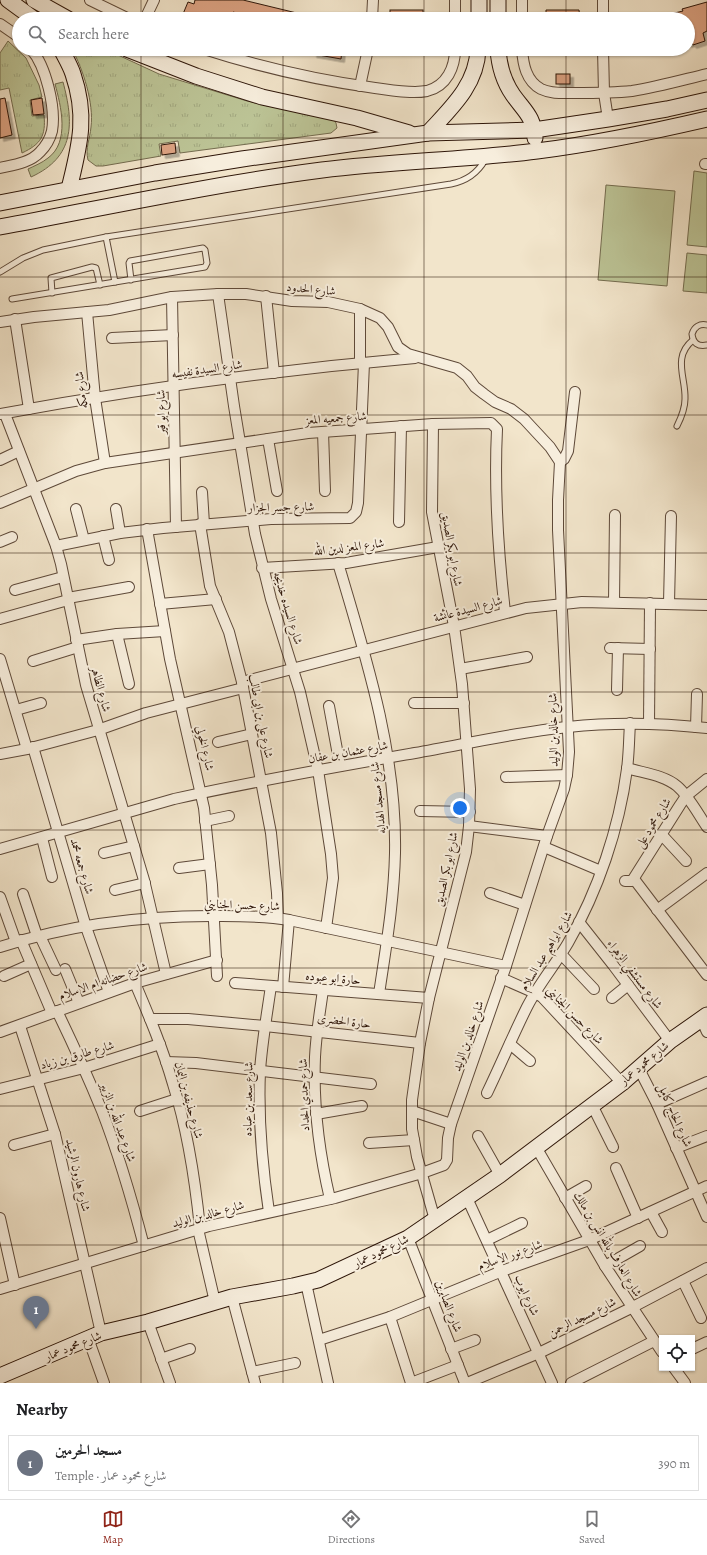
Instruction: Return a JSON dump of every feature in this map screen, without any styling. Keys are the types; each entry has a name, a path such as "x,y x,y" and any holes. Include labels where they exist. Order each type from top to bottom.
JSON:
{"street":[{"path":"8,0 24,12"},
{"path":"34,0 55,12"},
{"path":"90,0 115,12"},
{"path":"148,12 154,0"},
{"path":"372,0 372,12"},
{"path":"455,0 455,12"},
{"path":"479,0 479,12"},
{"path":"498,0 498,12"},
{"path":"522,0 522,12"},
{"path":"603,0 603,12"},
{"path":"0,24 12,32"},
{"path":"0,168 24,162 39,153 47,144 52,133 53,121 48,83 43,67 36,56"},
{"path":"64,56 73,73 80,100 82,128 69,189"},
{"path":"145,56 196,76 262,97 351,116 421,134"},
{"path":"226,56 297,75 360,86 415,92 428,91 439,85 448,76 454,64 455,56"},
{"path":"360,86 366,56"},
{"path":"421,134 460,98 469,84 475,70 477,56"},
{"path":"499,56 502,71 507,85 530,117 534,130 536,151"},
{"path":"523,56 527,75 533,83 541,89 551,92 604,92 644,89 707,74"},
{"path":"603,56 604,92 608,119"},
{"path":"0,203 69,189 242,159 421,134 534,130 608,119 707,100"},
{"path":"0,227 244,182 330,169 536,151 582,144 707,119"},
{"name":"شارع الحدود","path":"0,322 15,319 109,310 172,297 218,294 246,294 292,301 328,302 360,308 380,318 388,327 398,347 408,354 457,368 467,376 475,387 484,394 495,402 511,409 524,419 550,447 560,462"},
{"name":"شارع السيده خديجه","path":"218,294 240,443 262,568 300,692 318,770 331,854 333,878 326,928"},
{"path":"266,296 274,373"},
{"name":"شارع ابو قير","path":"172,297 176,526"},
{"name":"شارع جسر الجزار","path":"56,546 120,533 176,526 253,520 350,518 356,512 357,507 361,430 362,363 360,308"},
{"name":"شارع مكه","path":"87,312 95,398 104,463"},
{"path":"15,319 29,409"},
{"path":"112,338 173,335"},
{"name":"شارع السيدة نفيسه","path":"2,414 95,398 323,366 420,358"},
{"path":"560,462 564,459 568,451 575,392"},
{"name":"شارع الظاهر","path":"2,414 19,452 56,546 64,577 77,644 98,730 145,883 166,974"},
{"name":"شارع جمعيه المعز","path":"0,503 76,471 104,463 323,432 433,424 491,423 497,429 495,489 496,518 505,612"},
{"name":"شارع ابو بكر الصديق","path":"433,424 432,512 454,626 464,703 470,789 470,812 466,852 429,998 420,1043 412,1100 412,1129 414,1140 435,1220"},
{"path":"399,522 401,426"},
{"path":"323,432 325,491"},
{"path":"268,439 277,491"},
{"path":"0,460 19,452"},
{"name":"شارع خالد بن الوليد","path":"0,1289 199,1229 330,1199 422,1173 444,1165 447,1160 448,1138 451,1124 506,966 547,836 564,789 567,775 569,752 558,500 560,462"},
{"name":"شارع على بن ابى طالب","path":"202,492 202,524 208,575 229,632 242,685 271,833 278,918"},
{"path":"76,509 84,540"},
{"path":"116,509 120,533"},
{"path":"614,602 615,515"},
{"path":"669,603 672,516"},
{"name":"شارع الخولي","path":"146,529 165,631 202,793 210,864 217,976"},
{"path":"103,536 109,560"},
{"path":"0,542 12,537"},
{"name":"شارع المعز لدين الله","path":"262,568 338,563 438,547"},
{"name":"شارع مسجد الهدايه","path":"338,563 379,709 394,810 394,888 379,994"},
{"path":"15,590 64,577"},
{"path":"0,619 68,599 129,587"},
{"path":"160,604 216,599"},
{"name":"شارع السيدة عائشة","path":"0,754 30,748 98,730 146,713 181,704 293,668 505,612 526,608 582,602 707,605"},
{"path":"649,724 650,603"},
{"path":"33,661 77,644 117,634 165,631"},
{"path":"117,634 129,684"},
{"path":"617,690 614,648 650,649"},
{"path":"460,670 527,657"},
{"name":"شارع جمعه محمد","path":"0,659 16,710 59,833 86,926 109,992"},
{"path":"696,727 697,694"},
{"path":"16,710 41,703"},
{"path":"414,703 464,703"},
{"path":"329,706 340,766"},
{"name":"شارع عثمان بن عفان","path":"0,849 174,799 261,780 467,744 567,727 630,723 707,728"},
{"name":"شارع ابراهيم عبد السلام","path":"488,1093 527,1006 561,954 588,905 601,871 618,814 627,768 630,723"},
{"path":"218,742 252,734"},
{"path":"627,768 665,780 677,786 686,796 707,827"},
{"path":"506,777 567,775"},
{"name":"شارع محمود على","path":"657,910 629,880 686,796 707,779"},
{"path":"420,811 470,812"},
{"path":"206,821 229,816"},
{"path":"469,826 547,836"},
{"path":"661,834 686,861"},
{"path":"42,838 52,877"},
{"path":"104,853 134,846"},
{"path":"544,847 601,871"},
{"path":"179,868 210,864"},
{"path":"707,874 657,910 707,975"},
{"path":"115,890 145,883"},
{"path":"490,893 525,905"},
{"path":"23,894 38,936 79,1003"},
{"name":"شارع عبد الله بن الزبير","path":"0,897 18,941 84,1068 118,1155 144,1246"},
{"name":"شارع حسن الجنايني","path":"0,947 38,936 86,926 153,918 214,916 278,918 506,966"},
{"path":"284,987 289,920"},
{"name":"شارع مستشفي الزهراء","path":"579,922 670,1042"},
{"path":"561,954 594,989"},
{"name":"شارع حضانه ام الاسلام","path":"0,1032 135,983 217,960"},
{"path":"4,976 31,964"},
{"name":"شارع حسن الجنايني","path":"501,978 536,993 549,1004 622,1083"},
{"name":"شارع حذيفه بن اليمان","path":"135,983 160,1044 177,1099 190,1156 199,1229 214,1302"},
{"name":"حارة ابو عبوده","path":"235,983 429,998"},
{"path":"612,998 628,985"},
{"name":"شارع سعد بن عباده","path":"269,1212 261,1143 260,1070 271,986"},
{"name":"شارع حمدي الحداد","path":"323,990 318,1031 315,1077 316,1114 323,1170 330,1199"},
{"path":"150,1018 188,1019 265,1026"},
{"name":"شارع محمود عمار","path":"0,1376 95,1336 232,1297 306,1283 330,1275 408,1238 500,1175 622,1083 670,1042 705,1022"},
{"name":"شارع هارون الرشيد","path":"20,1026 55,1134 85,1264 95,1336 104,1383"},
{"name":"حارة الحضرى","path":"265,1026 420,1043"},
{"name":"شارع طارق بن زياد","path":"0,1089 84,1068 160,1044"},
{"path":"510,1044 530,1061"},
{"path":"166,1062 196,1063 371,1084"},
{"name":"شارع الحاج كامل","path":"639,1069 657,1104 707,1217"},
{"path":"657,1104 707,1082"},
{"path":"140,1110 177,1099"},
{"path":"592,1105 613,1147"},
{"path":"316,1114 362,1106"},
{"path":"412,1111 451,1124"},
{"path":"14,1145 55,1134"},
{"path":"478,1136 500,1175"},
{"path":"676,1148 707,1136"},
{"path":"369,1143 414,1140"},
{"name":"شارع العارف بالله انس بن مالك","path":"536,1147 589,1240 631,1308 659,1348"},
{"path":"616,1168 638,1218"},
{"path":"565,1198 586,1186"},
{"name":"شارع نور الاسلام","path":"319,1340 390,1317 502,1271 589,1240 707,1186"},
{"name":"شارع ايوب","path":"467,1198 502,1271 552,1383"},
{"path":"651,1212 662,1232"},
{"path":"0,1218 14,1285"},
{"path":"487,1240 522,1223"},
{"name":"شارع الصابرين","path":"408,1238 451,1349 466,1383"},
{"path":"605,1266 640,1246"},
{"name":"شارع مسجد الرحمن","path":"466,1383 539,1353 631,1308 707,1268"},
{"path":"683,1281 701,1318"},
{"path":"306,1283 328,1383"},
{"path":"232,1297 255,1383"},
{"path":"390,1317 411,1383 458,1365"},
{"path":"148,1322 170,1383"},
{"path":"451,1349 475,1340"},
{"path":"571,1383 654,1341"},
{"path":"695,1348 707,1342"},
{"path":"161,1359 190,1350"},
{"path":"252,1372 295,1363"},
{"path":"676,1371 685,1383"}],"lane":[{"path":"0,272 23,258 43,250 106,238 461,182 469,178 477,171 487,155"},
{"path":"106,238 115,282"},
{"path":"12,299 132,280 206,266 205,250 202,248 130,261 129,263 132,280"},
{"path":"52,293 51,278 92,267 96,268 100,285"},
{"path":"707,325 696,326 692,334 693,340 697,345 707,345"},
{"path":"677,426 686,398 681,371 682,360 685,350 693,340"}],"green space":[{"path":"8,41 12,45 12,56 24,56 26,58 39,85 42,97 30,100 32,116 44,115 43,134 38,143 22,153 9,88 0,90 0,53"},
{"path":"75,56 120,56 159,74 247,101 334,120 337,128 331,133 180,153 178,141 159,144 161,156 96,166 88,160 87,156 91,108 87,86"},
{"path":"63,82 69,111 68,137 63,149 56,159 45,169 31,177 28,169 48,158 55,151 59,143 62,123 60,103 55,84"},
{"path":"694,171 707,173 707,247 687,245"},
{"path":"606,185 675,191 667,286 598,280"},
{"path":"687,253 707,255 707,293 683,291"}],"building":[{"path":"195,0 243,0 293,12 184,12 188,2 194,4"},
{"path":"707,2 707,31 703,33 705,41 695,44 695,12 679,12 683,11 682,9"},
{"path":"390,10 423,10 423,12 390,12"},
{"path":"546,10 579,10 579,12 546,12"},
{"path":"324,56 341,56 341,59"},
{"path":"556,74 570,74 570,84 556,84"},
{"path":"5,98 12,135 0,138 0,99"},
{"path":"42,98 44,114 33,115 31,100"},
{"path":"175,143 176,153 162,155 161,145"}],"place":[{"name":"مسجد الحرمين","path":"36,1329"}]}
